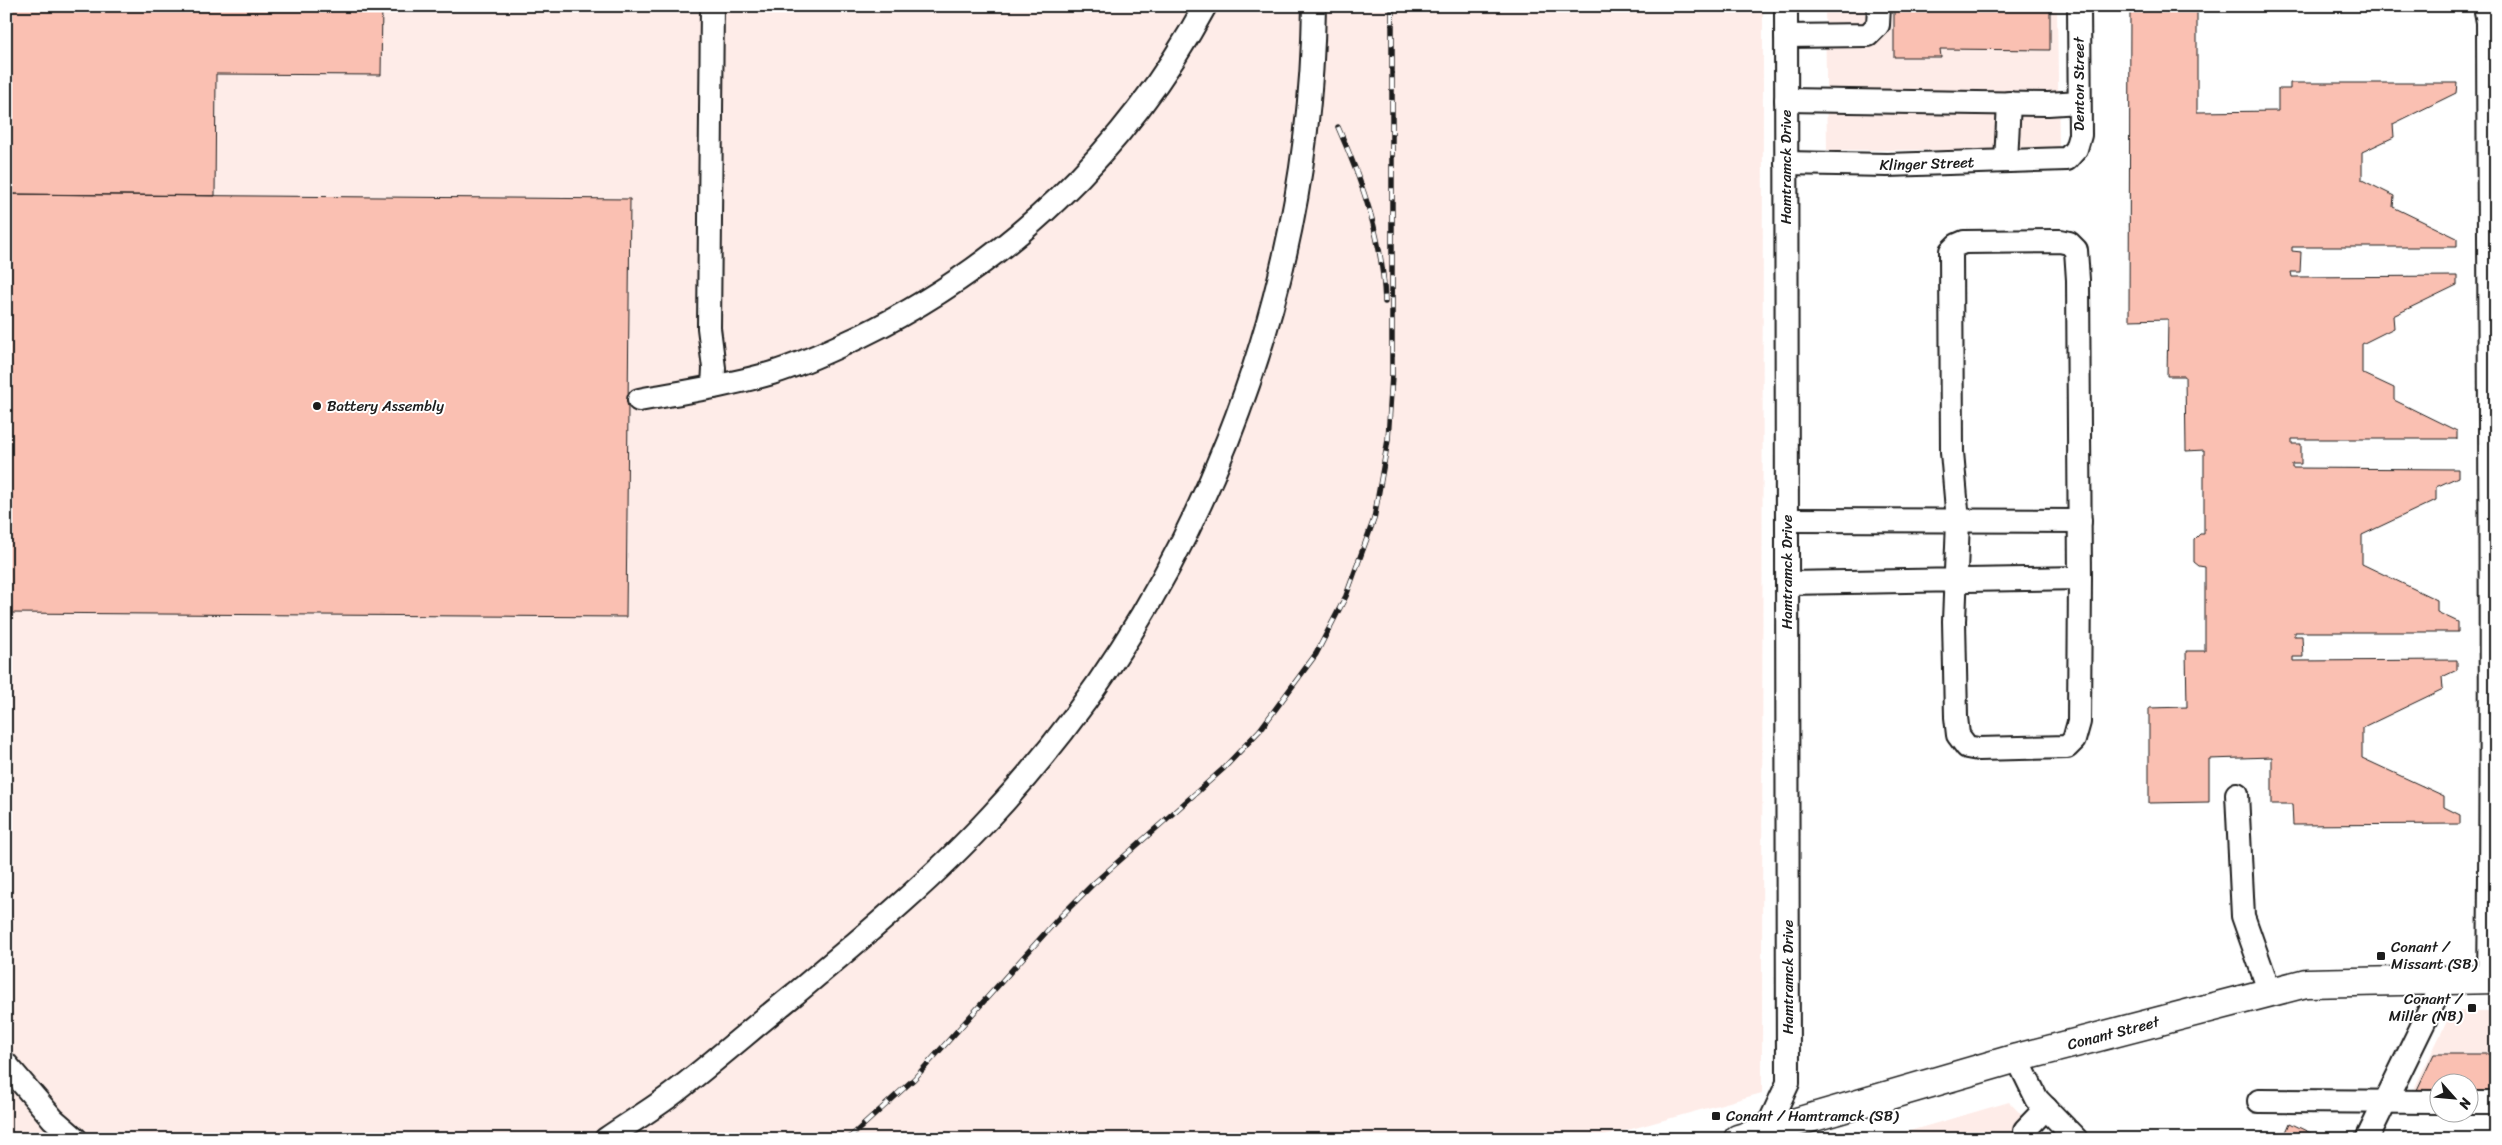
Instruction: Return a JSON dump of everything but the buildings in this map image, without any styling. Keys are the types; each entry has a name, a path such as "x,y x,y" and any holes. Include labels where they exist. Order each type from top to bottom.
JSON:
{"main road":[{"name":"Conant Street","path":"1738,1139 1763,1135 2017,1058 2306,983 2493,979"}],"street":[{"path":"712,6 709,328 714,368 713,387"},
{"path":"639,400 713,387 773,372 841,345 890,322 946,289 998,252 1047,210 1092,165 1122,130 1171,63 1205,6"},
{"path":"606,1139 674,1093 867,934 933,875 994,814 1029,774 1084,703 1118,655 1174,556 1200,504 1234,426 1263,342 1291,228 1302,170 1311,94 1314,6"},
{"name":"Hamtramck Drive","path":"1763,1135 1788,1083 1786,6"},
{"path":"1786,36 1868,35 1878,25 1879,6"},
{"name":"Denton Street","path":"2067,159 2076,149 2080,135 2079,6"},
{"path":"2485,6 2488,22 2494,722 2493,979"},
{"path":"1786,100 2079,102"},
{"path":"2006,161 2009,103"},
{"name":"Klinger Street","path":"1786,163 1887,165 2067,159"},
{"path":"2060,241 2069,243 2076,250 2080,578 2079,722 2074,740 2067,747 1978,750 1966,747 1958,735 1954,621 1958,521 1952,452 1951,251 1956,245 1964,242 2060,241"},
{"path":"1787,520 2080,521"},
{"path":"1787,583 2080,578"},
{"path":"2237,794 2244,916 2270,993"},
{"path":"2367,1139 2444,981"},
{"path":"2017,1058 2037,1099 2076,1139"},
{"path":"6,1064 53,1119 76,1139"},
{"path":"2259,1101 2430,1102"},
{"path":"2480,1103 2496,1103"},
{"path":"2025,1130 2046,1108"}],"shaded area":[{"path":"6,6 1763,6 1762,1093 1595,1139 6,1139"},
{"path":"1825,6 2057,6 2059,150 1827,150"},
{"path":"2452,1011 2496,1011 2496,1096 2480,1095 2480,1072 2430,1072 2430,1086 2411,1095"},
{"path":"2009,1102 2045,1139 1882,1139"}],"railway":[{"path":"848,1139 914,1079 1056,921 1093,884 1223,769 1260,730 1316,654 1346,596 1374,519 1388,440 1392,375 1392,6"},
{"path":"1338,127 1356,169 1376,235 1385,302"}],"place":[{"name":"Battery Assembly","path":"317,406"},
{"name":"Conant / Missant (SB)","path":"2381,956"},
{"name":"Conant / Miller (NB)","path":"2472,1008"},
{"name":"Conant / Hamtramck (SB)","path":"1716,1116"}]}
